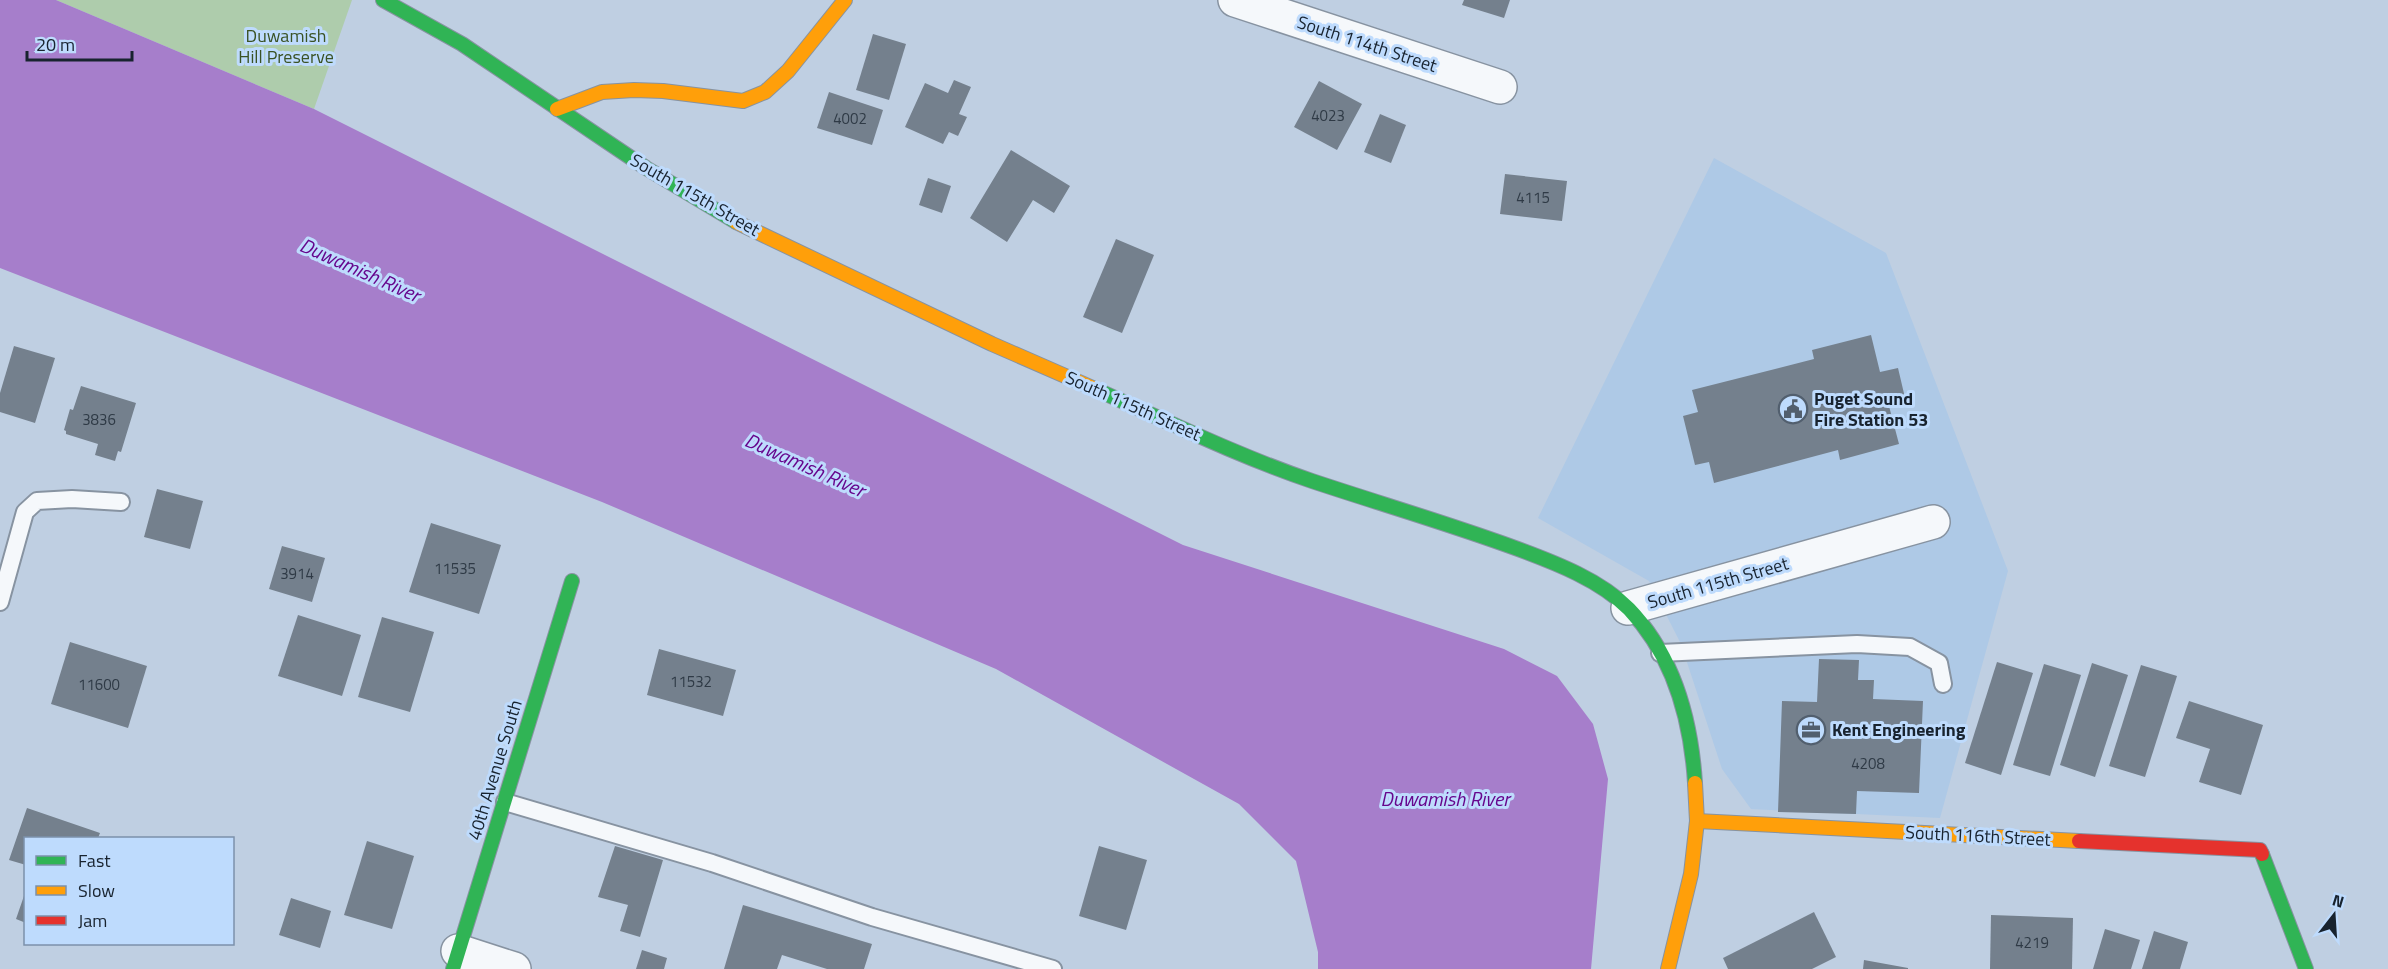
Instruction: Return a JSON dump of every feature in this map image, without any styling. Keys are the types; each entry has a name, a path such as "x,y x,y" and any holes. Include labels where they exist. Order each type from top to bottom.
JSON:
{"street":[{"name":"South 115th Street","path":"383,0 462,44 646,168 741,225 992,344 1210,440 1310,480 1462,528 1557,564 1599,587 1628,608 1934,522"},
{"path":"557,110 602,92 634,90 663,91 743,101 765,92 788,71 845,0"},
{"name":"South 114th Street","path":"1235,0 1294,10 1500,87"},
{"name":"40th Avenue South","path":"456,960 572,580"},
{"path":"1628,608 1651,636 1670,671 1684,705 1693,752 1696,821 1691,874 1668,969"},
{"name":"South 116th Street","path":"1696,821 2260,850 2306,969"},
{"path":"456,960 514,969"}],"lane":[{"path":"0,602 25,513 37,501 72,499 121,502"},
{"path":"1660,653 1857,644 1910,647 1939,663 1943,684"},
{"path":"505,801 712,863 872,917 1053,969"}],"shaded area":[{"name":"Puget Sound Fire Station 53","path":"1714,158 1886,253 2008,571 1940,818 1751,809 1722,769 1681,644 1649,581 1538,518"}],"green space":[{"name":"Duwamish Hill Preserve","path":"56,0 352,0 314,109"}],"water":[{"name":"Duwamish River","path":"0,0 56,0 314,109 1183,545 1504,649 1557,676 1593,724 1608,779 1591,969 1318,969 1318,952 1296,861 1239,804 996,669 602,502 0,268"}],"building":[{"path":"1464,0 1510,0 1504,18 1462,5"},
{"path":"873,34 906,44 889,100 856,90"},
{"path":"954,80 971,87 959,114 967,117 958,136 949,132 943,144 905,127 925,83 948,93"},
{"path":"1319,81 1362,104 1337,150 1294,127"},
{"path":"829,92 883,110 872,145 817,128"},
{"path":"1380,114 1406,125 1391,163 1364,152"},
{"path":"1011,150 1070,186 1054,213 1033,200 1007,242 970,218"},
{"path":"1505,174 1567,181 1562,221 1500,214"},
{"path":"928,178 951,186 942,213 919,205"},
{"path":"1116,239 1154,255 1122,333 1083,317"},
{"name":"Puget Sound Fire Station 53","path":"1871,335 1880,372 1898,368 1906,402 1889,406 1899,444 1840,460 1838,450 1714,483 1709,462 1695,465 1683,416 1698,412 1692,390 1814,359 1812,350"},
{"path":"14,346 55,358 35,423 0,412 0,393"},
{"path":"81,386 136,403 121,452 118,451 115,461 95,455 98,444 66,434 64,430 70,409 73,410"},
{"path":"157,489 203,501 190,549 144,537"},
{"path":"431,523 501,545 479,614 409,592"},
{"path":"282,546 325,558 312,602 269,589"},
{"path":"298,615 361,635 342,696 278,676"},
{"path":"382,617 434,632 410,712 358,697"},
{"path":"70,642 147,666 128,728 51,704"},
{"path":"659,649 736,670 723,716 647,695"},
{"path":"1819,659 1859,660 1858,680 1874,680 1873,699 1923,701 1919,793 1857,791 1856,814 1778,812 1782,701 1817,702"},
{"path":"1997,662 2033,673 2001,775 1965,763"},
{"path":"2092,663 2128,675 2095,777 2060,765"},
{"path":"2044,664 2081,675 2050,776 2013,765"},
{"path":"2141,665 2177,676 2145,777 2109,766"},
{"path":"2189,701 2263,725 2241,795 2199,782 2210,749 2176,738"},
{"path":"27,808 100,833 98,837 24,837 24,864 9,860"},
{"path":"367,841 414,856 392,929 344,915"},
{"path":"615,846 663,860 640,937 620,931 628,905 598,897"},
{"path":"1099,846 1147,860 1126,930 1079,916"},
{"path":"24,896 24,922 16,919"},
{"path":"291,898 331,911 320,948 279,935"},
{"path":"743,905 872,944 864,969 827,969 782,955 777,969 724,969"},
{"path":"1814,912 1836,957 1812,969 1728,969 1723,958"},
{"path":"1991,915 2073,918 2072,969 1990,969"},
{"path":"2105,929 2140,940 2131,969 2093,969"},
{"path":"2154,931 2188,942 2180,969 2142,969"},
{"path":"642,950 667,958 664,969 636,969"},
{"path":"1864,960 1908,968 1908,969 1863,969"}],"traffic: fast":[{"path":"383,0 462,44 646,168 736,222"},
{"path":"1095,389 1257,461 1518,549 1562,566 1605,589 1629,609 1645,627 1669,668 1684,713 1695,783"},
{"path":"453,969 572,581"},
{"path":"2262,854 2306,969"}],"traffic: slow":[{"path":"557,109 602,92 634,90 663,91 743,101 765,92 788,71 845,0"},
{"path":"736,222 992,344 1095,389"},
{"path":"1668,969 1691,874 1697,821 1695,783"},
{"path":"1697,821 2079,841"}],"traffic: jam":[{"path":"2079,841 2260,850 2262,854"}],"place":[{"name":"Puget Sound Fire Station 53","path":"1793,409"},
{"name":"Kent Engineering","path":"1811,730"}]}
